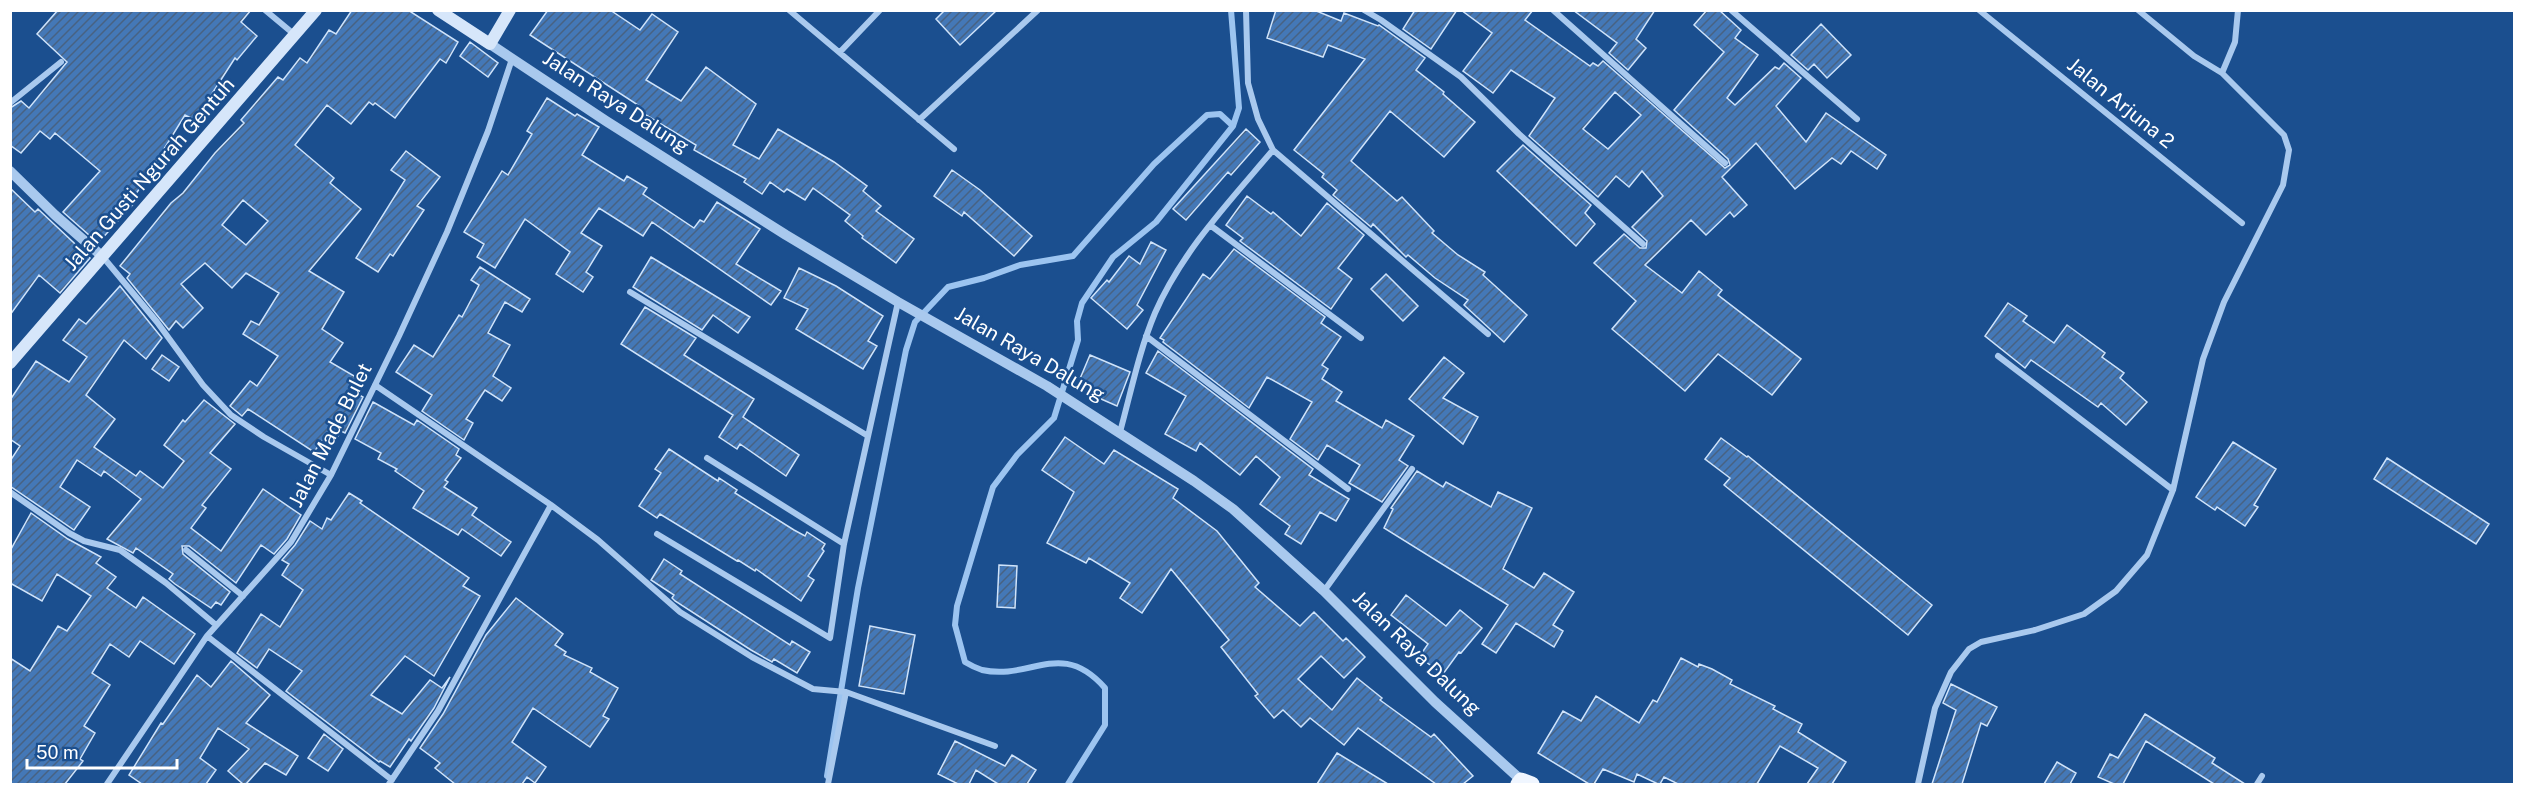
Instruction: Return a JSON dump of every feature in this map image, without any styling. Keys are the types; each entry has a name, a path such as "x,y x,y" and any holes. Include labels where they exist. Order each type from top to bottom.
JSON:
{"main road":[{"name":"Jalan Gusti Ngurah Gentuh","path":"10,363 316,10"},
{"path":"438,10 490,44 510,10"}],"street":[{"path":"266,10 295,35"},
{"path":"789,10 954,149"},
{"path":"840,52 880,10"},
{"path":"919,120 1038,10"},
{"path":"1246,10 1250,92 1258,118 1273,150 1488,334"},
{"path":"1364,10 1389,25 1461,77 1519,134 1643,244"},
{"path":"1553,10 1725,163"},
{"path":"1731,10 1857,119"},
{"name":"Jalan Arjuna 2","path":"1979,10 2242,223"},
{"path":"1918,784 1935,708 1951,672 1969,649 1981,642 2035,630 2084,614 2116,591 2147,555 2173,490 2203,358 2224,302 2283,185 2289,150 2284,135 2222,73 2194,56 2138,10"},
{"path":"2222,73 2235,42 2238,10"},
{"name":"Jalan Raya Dalung","path":"490,44 726,197 898,302 1047,386 1194,481 1233,509 1324,591 1435,702 1524,783"},
{"name":"Jalan Made Bulet","path":"107,784 207,636 291,542 331,475 447,232 488,131 512,59"},
{"path":"10,103 61,62"},
{"path":"1120,432 1146,336 1156,310 1174,278 1210,225 1273,150"},
{"path":"10,171 103,257 157,322 203,385 231,415 264,437 331,475"},
{"path":"1210,225 1361,338"},
{"path":"630,292 868,436"},
{"path":"657,534 831,638 843,544 898,302"},
{"path":"1146,336 1348,489"},
{"path":"1998,356 2173,490"},
{"path":"375,385 551,505 598,540 680,612 743,651 813,689 846,692 995,746"},
{"path":"707,458 843,544"},
{"path":"1324,591 1412,469"},
{"path":"10,492 84,541 120,550 166,583 216,625"},
{"path":"207,636 391,782 443,700 551,505"},
{"path":"186,550 243,596"},
{"path":"828,784 846,692"},
{"path":"2257,784 2262,776"}],"building":[{"path":"58,10 251,10 241,22 257,36 237,60 235,58 195,120 185,115 156,162 158,163 135,195 138,199 98,243 63,212 100,171 55,133 50,139 40,131 21,153 10,145 10,108 21,101 29,108 67,62 37,34"},
{"path":"352,10 408,10 458,42 446,63 440,59 395,118 375,103 373,105 369,102 351,124 327,105 295,145 334,178 330,183 361,209 309,271 344,292 322,329 343,343 330,362 361,380 354,392 363,397 345,433 341,431 338,436 329,431 314,452 248,409 242,416 230,406 250,381 257,386 278,356 243,334 251,321 259,325 279,293 246,273 232,288 205,263 181,284 203,308 183,328 176,321 169,330 127,278 130,274 120,266 171,203 183,193 215,153 244,123 241,120 278,77 283,80 300,58 307,63 329,30 336,34","holes":["243,200 268,221 246,245 222,225"]},
{"path":"548,10 610,10 640,30 652,14 678,32 646,80 681,101 706,67 756,104 733,145 759,159 778,129 834,162 867,186 863,191 881,206 876,211 914,239 896,263 862,238 863,236 845,221 850,215 813,188 805,200 787,189 784,192 770,182 762,194 744,182 746,179 694,150 696,145 636,109 638,105 530,35"},
{"path":"945,10 997,10 960,45 936,19"},
{"path":"1276,10 1314,10 1341,21 1344,13 1379,25 1425,58 1416,70 1444,92 1443,94 1475,122 1444,157 1390,111 1351,161 1397,201 1402,197 1434,231 1432,233 1458,255 1485,272 1483,275 1527,315 1504,342 1464,305 1468,300 1435,278 1408,255 1406,257 1373,224 1371,227 1333,195 1337,190 1322,177 1324,174 1294,150 1365,59 1328,45 1323,57 1267,38"},
{"path":"1415,10 1457,10 1431,49 1403,29"},
{"path":"1461,10 1533,10 1525,20 1590,66 1593,63 1598,66 1603,61 1725,168 1730,165 1728,159 1674,110 1724,52 1694,25 1707,10 1719,10 1741,30 1735,38 1758,55 1727,98 1735,105 1775,67 1779,69 1784,63 1801,78 1776,106 1806,142 1826,113 1886,155 1877,169 1851,151 1841,164 1832,158 1795,189 1756,143 1722,177 1747,205 1734,217 1730,212 1706,235 1691,220 1645,265 1682,293 1699,271 1722,290 1718,295 1801,359 1772,395 1718,354 1685,391 1612,329 1636,301 1594,263 1624,234 1640,248 1646,248 1647,241 1632,227 1663,196 1642,171 1629,187 1616,176 1598,197 1529,136 1555,98 1511,70 1493,93 1463,71 1492,33","holes":["1615,92 1641,115 1608,149 1583,129"]},
{"path":"1573,10 1655,10 1636,39 1646,48 1628,70 1609,53 1617,43"},
{"path":"1821,24 1851,55 1827,78 1814,64 1808,70 1791,55"},
{"path":"470,42 498,63 488,77 460,56"},
{"path":"547,98 575,116 577,114 599,127 582,155 624,181 627,176 647,188 643,194 694,228 700,220 704,222 717,202 760,229 736,264 781,291 771,305 652,222 643,236 599,208 581,233 602,246 586,272 593,277 583,292 556,274 570,252 525,219 495,268 477,257 484,244 464,232 502,171 508,175 532,134 527,131"},
{"path":"1246,129 1260,142 1231,175 1228,172 1186,220 1173,209"},
{"path":"1523,145 1591,205 1585,213 1595,224 1576,246 1497,171"},
{"path":"406,151 440,177 417,206 424,210 393,256 390,254 378,272 356,258 405,180 391,170"},
{"path":"952,170 980,190 1032,236 1014,256 964,212 962,216 934,196"},
{"path":"10,188 35,212 38,209 90,258 60,293 39,275 10,315"},
{"path":"1247,196 1271,214 1273,212 1301,236 1327,203 1364,235 1338,268 1352,279 1331,309 1240,241 1243,238 1226,225"},
{"path":"1151,242 1166,250 1137,305 1143,310 1127,329 1091,298 1107,280 1109,282 1129,256 1140,264"},
{"path":"1234,249 1325,317 1321,323 1341,337 1322,365 1328,369 1322,379 1342,392 1336,401 1382,428 1386,420 1414,436 1399,460 1408,466 1382,502 1349,483 1360,465 1327,445 1318,460 1290,439 1312,402 1267,377 1249,408 1160,338 1203,274 1210,279"},
{"path":"651,257 750,317 738,333 713,315 702,330 633,287"},
{"path":"480,267 530,299 522,312 505,302 488,333 510,345 493,376 511,388 502,401 485,390 466,419 473,423 464,440 422,411 432,395 396,372 414,345 433,357 459,315 462,317 479,285 471,280"},
{"path":"799,268 836,286 883,316 868,341 877,346 863,369 796,329 808,309 784,298"},
{"path":"1386,274 1418,306 1403,321 1371,289"},
{"path":"120,286 162,338 146,359 124,340 86,395 115,419 94,447 136,476 140,471 163,488 184,461 164,445 183,420 185,422 204,400 235,424 210,453 231,469 202,505 206,508 191,528 221,551 263,489 301,515 287,539 274,554 261,545 236,583 189,546 182,546 183,554 230,592 221,605 216,602 211,608 175,584 169,579 173,574 136,548 133,553 107,539 141,499 104,471 101,476 77,460 60,487 90,507 74,530 10,486 10,461 20,446 10,439 10,400 36,361 69,382 87,357 63,340 79,319 86,324"},
{"path":"2008,303 2027,316 2023,321 2054,343 2067,325 2105,353 2102,357 2124,373 2120,378 2147,402 2126,425 2101,403 2098,407 2031,360 2025,368 1985,336"},
{"path":"645,307 696,338 684,355 754,399 743,417 799,455 786,476 740,444 737,449 719,437 733,415 621,344"},
{"path":"1158,351 1313,469 1309,475 1349,499 1336,521 1320,512 1301,544 1285,534 1290,526 1260,504 1280,477 1256,456 1240,475 1200,443 1196,451 1165,434 1186,396 1146,373"},
{"path":"162,355 179,367 169,381 152,369"},
{"path":"1090,355 1130,372 1117,406 1076,388"},
{"path":"1444,357 1464,373 1443,398 1478,417 1463,444 1409,399"},
{"path":"373,402 414,425 417,420 459,449 456,455 461,458 445,480 448,482 444,487 477,508 472,515 511,542 501,556 462,529 458,535 413,508 424,491 395,471 397,469 378,459 381,453 355,439"},
{"path":"1065,437 1104,464 1114,450 1178,489 1173,498 1217,531 1259,583 1255,587 1300,626 1314,612 1343,641 1346,638 1365,657 1344,678 1321,656 1298,679 1332,710 1357,678 1382,698 1380,700 1431,737 1434,734 1473,776 1463,784 1436,784 1358,728 1344,745 1310,718 1301,727 1283,710 1274,718 1255,696 1258,694 1221,647 1229,640 1171,569 1142,613 1120,598 1130,583 1089,558 1086,563 1047,543 1074,492 1042,470"},
{"path":"1721,438 1748,456 1932,605 1908,635 1724,485 1730,478 1705,459"},
{"path":"2233,442 2276,469 2254,505 2258,507 2245,526 2217,507 2215,510 2196,497"},
{"path":"669,449 718,481 719,478 737,490 735,493 794,530 805,536 807,532 825,544 822,549 824,551 808,576 814,580 801,601 756,569 755,571 737,561 660,514 657,518 639,506 661,473 655,469"},
{"path":"2387,458 2489,524 2476,544 2374,479"},
{"path":"1417,471 1443,487 1446,482 1491,507 1498,492 1532,508 1503,569 1534,588 1544,573 1574,592 1553,625 1563,631 1554,647 1516,623 1496,653 1482,644 1508,605 1384,528 1393,509 1391,508"},
{"path":"349,493 362,501 360,503 469,578 463,586 480,596 434,676 405,656 371,695 402,714 430,680 442,688 450,677 434,708 390,767 379,762 286,691 302,671 269,649 257,668 237,653 261,614 280,627 303,590 282,575 289,564 282,560 295,545 310,521 322,529 327,518 331,520"},
{"path":"31,513 68,539 101,557 96,563 116,577 107,588 136,608 143,597 195,634 174,664 140,641 129,657 110,644 92,673 110,685 84,726 95,733 80,759 83,761 65,784 10,784 10,658 30,671 58,626 67,631 91,596 57,574 42,601 10,583 10,551"},
{"path":"664,559 682,571 680,574 790,645 792,641 810,652 797,673 774,659 772,662 751,650 675,601 672,598 674,595 651,580"},
{"path":"999,565 1017,566 1015,608 997,607"},
{"path":"1406,595 1446,626 1460,610 1482,628 1461,653 1459,652 1443,674 1419,657 1428,644 1391,615"},
{"path":"516,598 563,634 555,645 566,652 564,655 592,668 590,672 618,688 603,716 609,719 590,747 533,708 512,742 546,767 535,783 527,777 522,784 455,784 435,768 440,763 420,748 443,714 486,635"},
{"path":"870,626 915,635 904,694 859,686"},
{"path":"1681,658 1698,667 1699,664 1712,669 1732,680 1730,684 1775,706 1773,709 1802,724 1798,732 1846,762 1832,784 1807,784 1818,768 1780,746 1757,784 1678,784 1664,777 1658,784 1637,774 1634,782 1603,769 1594,784 1589,784 1538,753 1563,711 1581,721 1596,696 1639,723 1653,700 1657,702"},
{"path":"231,661 270,695 246,723 298,756 286,775 265,763 246,784 243,784 228,771 249,749 218,728 200,758 216,770 206,784 142,784 129,775 161,723 163,724 197,675 211,687"},
{"path":"1951,684 1997,707 1987,726 1981,723 1962,784 1932,784 1956,710 1943,703"},
{"path":"2145,714 2215,758 2212,763 2245,784 2214,784 2146,741 2123,784 2114,784 2098,777 2110,754 2118,758"},
{"path":"324,734 343,749 328,771 308,758"},
{"path":"955,741 1005,766 1012,755 1036,770 1027,784 998,784 976,770 969,784 958,784 938,774"},
{"path":"1337,753 1388,784 1317,784"},
{"path":"2057,762 2076,773 2070,784 2044,784"}],"waterway":[{"path":"1068,784 1105,725 1105,688 1089,673 1060,663 1000,672 982,670 965,662 955,625 957,606 993,487 1017,455 1054,418 1078,340 1077,321 1082,303 1113,257 1156,222 1233,126 1239,108 1231,10"},
{"path":"827,776 858,588 906,350 915,322 948,287 984,278 1020,265 1073,256 1154,164 1207,115 1220,114 1233,126"}]}
